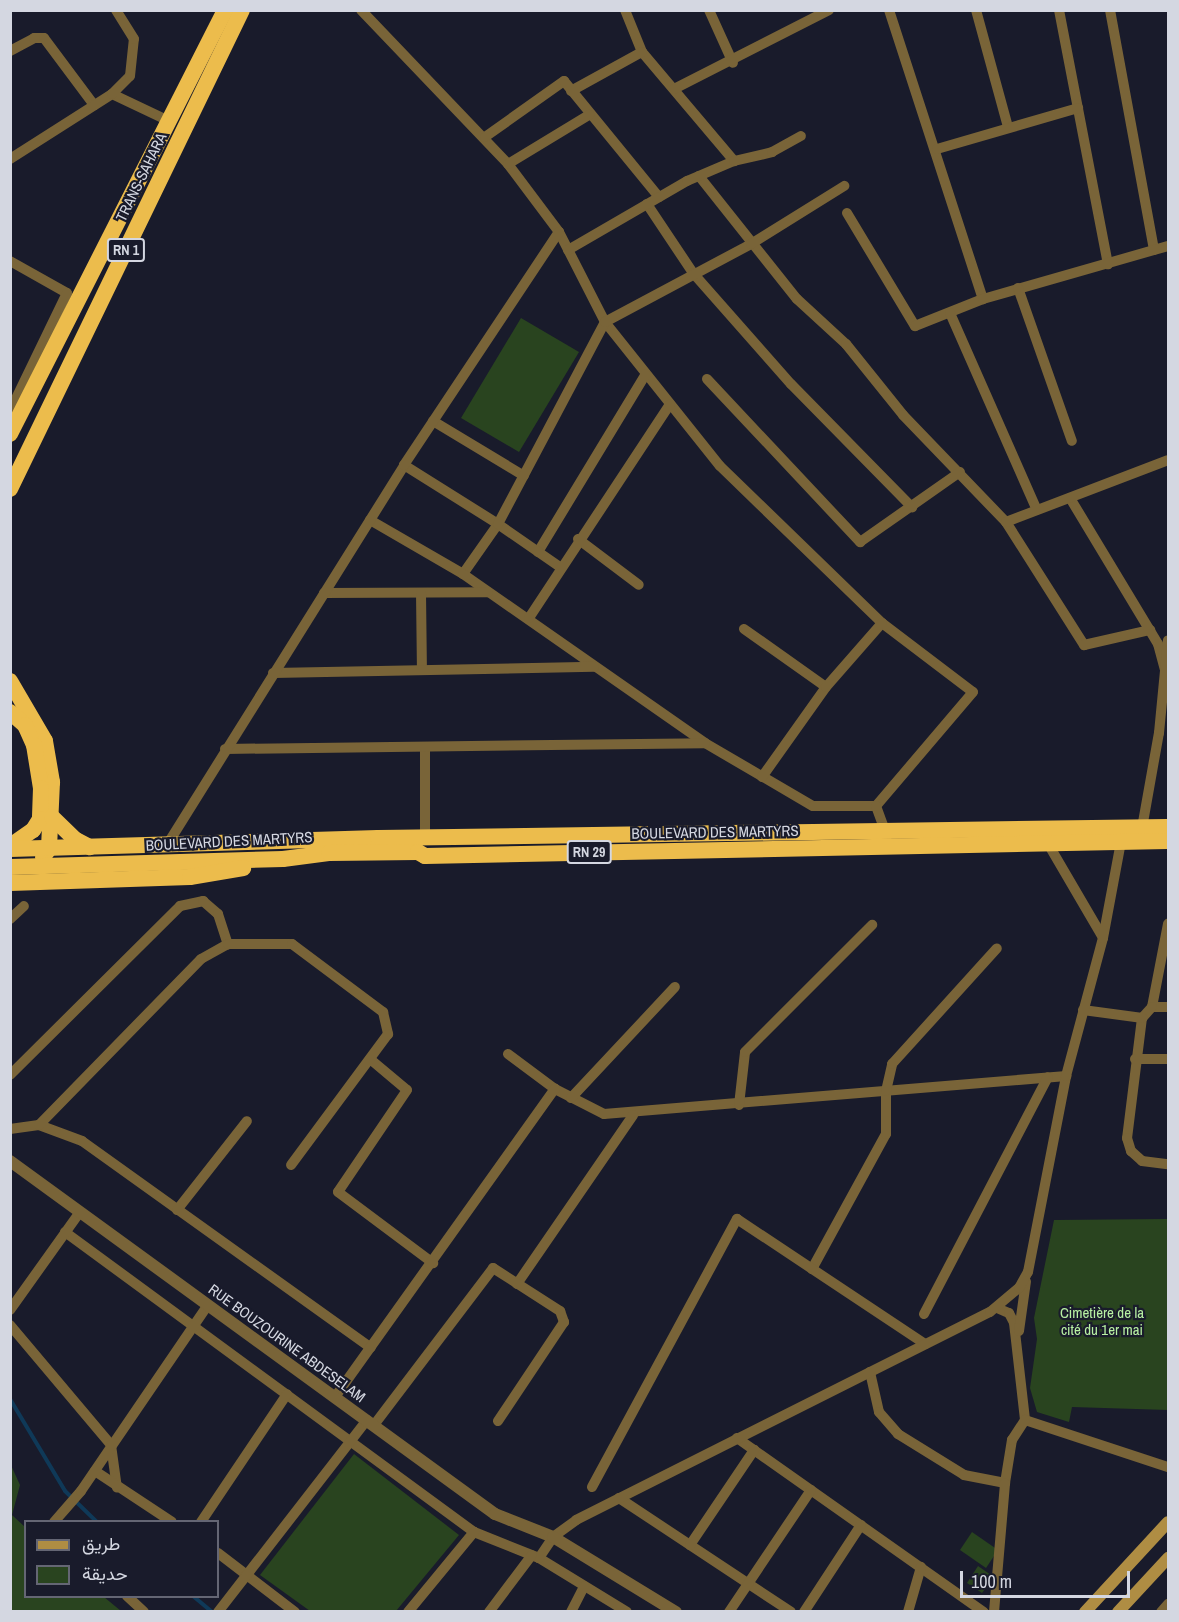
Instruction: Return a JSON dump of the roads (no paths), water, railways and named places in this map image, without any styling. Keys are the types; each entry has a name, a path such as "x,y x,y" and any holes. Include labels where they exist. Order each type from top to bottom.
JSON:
{"highway":[{"name":"RN 1","path":"10,434 225,10"},
{"name":"TRANS-SAHARA","path":"10,489 242,10"},
{"path":"10,681 45,741 52,782 46,818 45,856"},
{"path":"10,712 25,725 34,745 46,818 76,840 90,847"},
{"path":"10,848 46,818"},
{"name":"BOULEVARD DES MARTYRS","path":"45,856 282,859 329,853 418,852 425,856 1168,827"},
{"name":"BOULEVARD DES MARTYRS","path":"45,856 90,847 425,838 887,838 1047,842 1168,841"},
{"path":"10,848 45,856"},
{"path":"11,867 45,856"},
{"path":"10,883 190,877 282,859"}],"main road":[{"path":"1085,1611 1168,1522"},
{"path":"1118,1611 1168,1558"}],"street":[{"path":"10,159 112,94 130,76 134,64 134,39 116,10"},
{"path":"361,10 485,137 508,165 559,232 605,322 720,466 882,623 973,692 876,806 813,806 705,743 463,574 370,520"},
{"path":"625,10 642,52 734,161"},
{"path":"709,10 733,63"},
{"path":"889,10 937,149 983,299"},
{"path":"976,10 1008,127"},
{"path":"1059,10 1108,264"},
{"path":"1110,10 1154,249"},
{"path":"674,89 733,63 827,11"},
{"path":"10,51 34,38 44,38 94,105"},
{"path":"571,91 642,52"},
{"path":"485,137 564,81 589,115 659,197"},
{"path":"112,94 169,121"},
{"path":"937,149 1078,108"},
{"path":"508,165 589,115"},
{"path":"568,250 699,176 734,161 772,152 801,136"},
{"path":"699,176 797,299 846,344 903,416 960,472 1006,522 1084,645 1150,630"},
{"path":"463,574 498,524 605,322 751,244 844,186"},
{"path":"647,204 693,273 791,384 912,507"},
{"path":"847,213 915,326 983,299 1168,246"},
{"path":"166,845 404,465 559,232"},
{"path":"10,261 67,293 10,411"},
{"path":"1018,288 1072,441"},
{"path":"950,313 1036,510"},
{"path":"538,552 646,374"},
{"path":"707,380 860,542 960,472"},
{"path":"529,618 578,539 670,404"},
{"path":"433,421 524,476"},
{"path":"1006,522 1168,460"},
{"path":"404,465 498,524 560,567"},
{"path":"1070,498 1150,630 1165,670"},
{"path":"578,539 639,585"},
{"path":"324,593 488,592"},
{"path":"422,593 422,670"},
{"path":"762,777 826,687 882,623"},
{"path":"744,629 826,687"},
{"path":"1142,828 1168,640"},
{"path":"273,673 594,667"},
{"path":"225,749 705,743"},
{"path":"425,747 425,838"},
{"path":"876,806 887,838"},
{"path":"1047,842 1103,938"},
{"path":"1018,1344 1028,1272 1066,1076 1103,938 1121,842"},
{"path":"10,1074 180,906 203,901 218,914 228,944"},
{"path":"10,919 24,906"},
{"path":"1168,924 1152,1007 1142,1018 1135,1059 1127,1143 1142,1161 1168,1164"},
{"path":"739,1105 745,1052 872,925"},
{"path":"39,1125 201,959 228,944 292,944 383,1012 388,1034 291,1166"},
{"path":"812,1269 886,1134 886,1091 892,1065 997,948"},
{"path":"571,1098 675,987"},
{"path":"1152,1007 1168,1007"},
{"path":"1083,1010 1142,1018"},
{"path":"508,1054 555,1089 604,1114 633,1115 1066,1076"},
{"path":"370,1059 407,1090 338,1192 433,1263"},
{"path":"1135,1059 1168,1059"},
{"path":"924,1314 1048,1077"},
{"path":"334,1397 433,1263 555,1089"},
{"path":"517,1284 633,1115"},
{"path":"177,1210 247,1121"},
{"path":"10,1130 39,1125 82,1141 371,1348"},
{"name":"RUE BOUZOURINE ABDESELAM","path":"10,1161 495,1514 553,1537 676,1611"},
{"path":"10,1310 80,1212"},
{"path":"592,1487 737,1219 925,1344"},
{"path":"65,1232 474,1532 535,1556 626,1611"},
{"path":"219,1610 350,1441 370,1422 493,1268 560,1311 564,1322 498,1421"},
{"path":"489,1611 553,1537 619,1498 997,1308 1019,1288 1028,1272"},
{"path":"55,1520 81,1491 208,1305"},
{"path":"994,1611 1005,1483 1012,1440 1025,1420 1018,1344 1009,1313 997,1308"},
{"path":"10,1325 111,1445 117,1488"},
{"path":"870,1372 879,1412 898,1434 964,1475 1005,1483"},
{"path":"202,1520 287,1394"},
{"path":"1025,1420 1168,1467"},
{"path":"737,1438 984,1611"},
{"path":"690,1545 754,1450"},
{"path":"95,1471 117,1488 170,1520"},
{"path":"729,1611 811,1490"},
{"path":"619,1498 791,1611"},
{"path":"804,1611 861,1525"},
{"path":"408,1611 474,1532"},
{"path":"219,1554 295,1611"},
{"path":"908,1611 921,1567"},
{"path":"571,1611 584,1586"},
{"path":"129,1598 144,1611"},
{"path":"1161,1611 1168,1604"}],"waterway":[{"path":"10,1399 65,1491 95,1520"},
{"path":"195,1598 212,1612"}],"park label":[{"name":"Cimetière de la cité du 1er mai","path":"1102,1320"}]}
